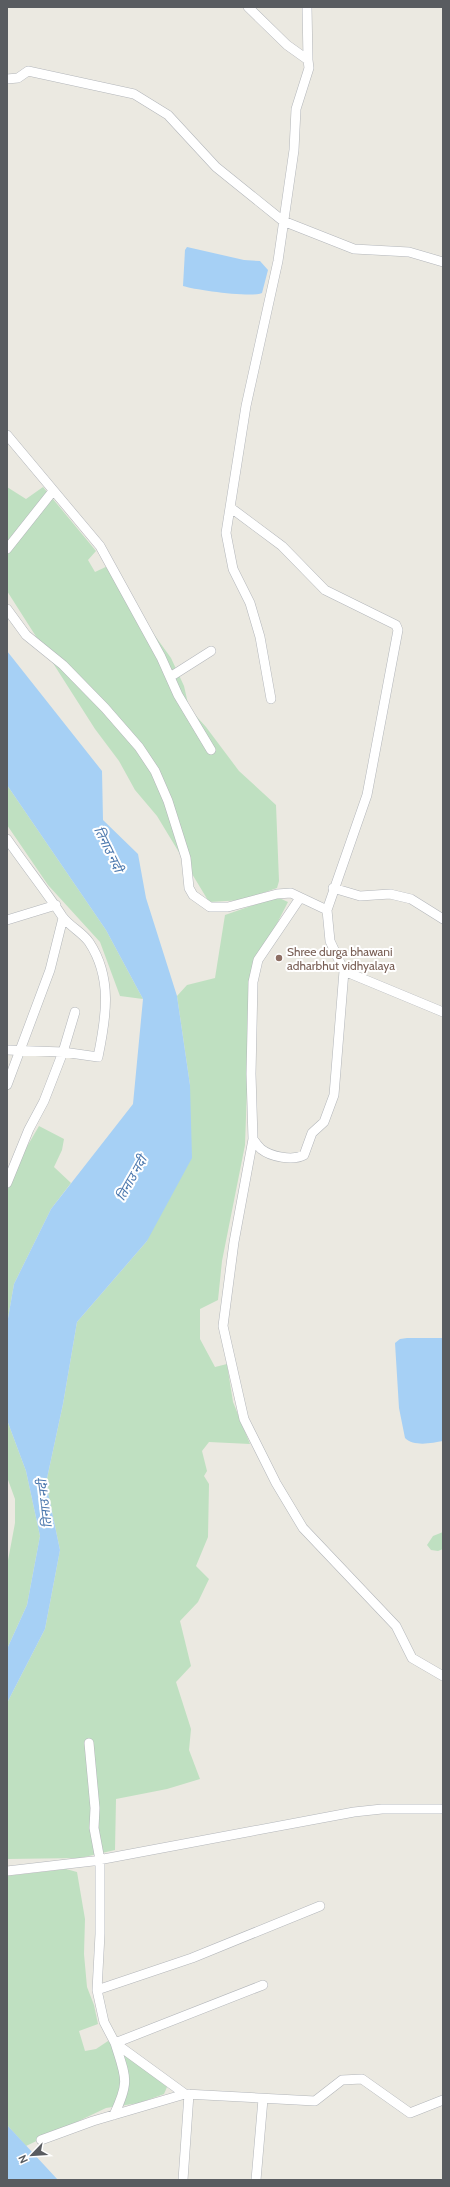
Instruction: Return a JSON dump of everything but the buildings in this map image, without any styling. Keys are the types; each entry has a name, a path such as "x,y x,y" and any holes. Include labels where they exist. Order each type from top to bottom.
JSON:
{"street":[{"path":"248,7 288,45 308,60"},
{"path":"271,699 260,637 250,603 233,568 226,533 246,406 278,261 294,150 296,108 309,68 307,7"},
{"path":"7,79 18,78 28,71 134,94 168,115 216,167 284,221 354,249 410,252 443,262"},
{"path":"7,435 100,546 162,657 178,695 211,750"},
{"path":"7,549 53,491"},
{"path":"231,508 282,546 325,590 398,627 366,795 333,888 327,910 330,941 344,971 334,1095 324,1122 312,1133 304,1155 298,1158 276,1156 261,1149 253,1139"},
{"path":"7,609 26,635 63,665 105,708 139,747 155,771 168,802 186,858 189,888 193,895 210,907 228,907 276,894 290,893 327,910"},
{"path":"170,677 211,651"},
{"path":"7,840 56,905 63,918 88,940 97,955 103,970 107,1013 98,1057 63,1052 7,1050"},
{"path":"333,888 360,896 390,894 411,899 443,919"},
{"path":"300,898 258,960 253,982 251,1074 253,1139 234,1242 223,1326 244,1418 276,1483 304,1528 396,1626 412,1658 443,1676"},
{"path":"7,920 56,905"},
{"path":"7,1085 50,970 63,918"},
{"path":"344,971 443,1012"},
{"path":"7,1183 63,1052 76,1012"},
{"path":"90,1743 95,1808 94,1828 100,1860 100,1934 97,1990 104,2022 115,2043 125,2084 124,2092 114,2115"},
{"path":"7,1870 100,1860 354,1812 382,1809 443,1809"},
{"path":"97,1990 192,1958 320,1906"},
{"path":"115,2043 263,1985"},
{"path":"115,2043 187,2094"},
{"path":"41,2140 114,2115 187,2094 316,2101 342,2080 362,2079 410,2112 443,2100"},
{"path":"183,2180 187,2094"},
{"path":"256,2180 264,2099"}],"green space":[{"path":"7,487 26,499 43,487 96,551 88,560 95,572 112,564 145,622 171,658 184,686 189,708 206,727 239,771 276,805 279,881 277,888 243,900 209,902 157,816 135,790 119,761 95,729 7,591"},
{"path":"7,785 106,930 143,999 120,996 100,942 48,885 7,825"},
{"path":"277,897 288,902 269,939 253,962 245,1145 222,1261 218,1300 200,1309 200,1339 215,1367 227,1364 233,1402 250,1444 209,1442 202,1451 207,1471 204,1476 209,1484 208,1537 196,1566 209,1579 198,1602 180,1621 191,1666 176,1682 191,1729 189,1750 200,1779 167,1789 116,1799 115,1850 80,1858 7,1859 7,1703 45,1629 60,1550 46,1483 63,1404 77,1322 147,1241 190,1085 177,996 187,985 215,978 225,915"},
{"path":"39,1126 64,1139 62,1150 54,1167 71,1183 51,1209 14,1284 7,1324 7,1189 25,1150"},
{"path":"7,1420 26,1471 40,1536 27,1605 7,1649 7,1566 15,1523 15,1499 7,1477"},
{"path":"443,1532 443,1549 438,1551 431,1550 427,1545 433,1536"},
{"path":"66,1869 77,1872 85,1919 84,1954 87,1987 94,2005 98,2024 79,2031 85,2051 96,2049 108,2041 167,2087 164,2094 139,2103 106,2108 26,2146 7,2125 7,1876"}],"water":[{"path":"187,247 244,260 260,261 268,270 262,293 248,295 236,294 183,286 185,250"},
{"name":"तिनाउ नदी","path":"7,651 102,771 103,820 138,854 146,898 177,996 190,1085 192,1158 147,1241 77,1322 63,1404 46,1483 60,1550 45,1629 7,1703 7,1649 27,1605 40,1536 26,1471 7,1420 7,1324 14,1284 51,1209 133,1104 143,999 106,930 7,785"},
{"path":"443,1338 443,1441 413,1443 405,1438 399,1408 395,1343 400,1339"},
{"path":"7,2125 58,2180 7,2180"}],"place":[{"name":"Shree durga bhawani adharbhut vidhyalaya","path":"279,958"}]}
